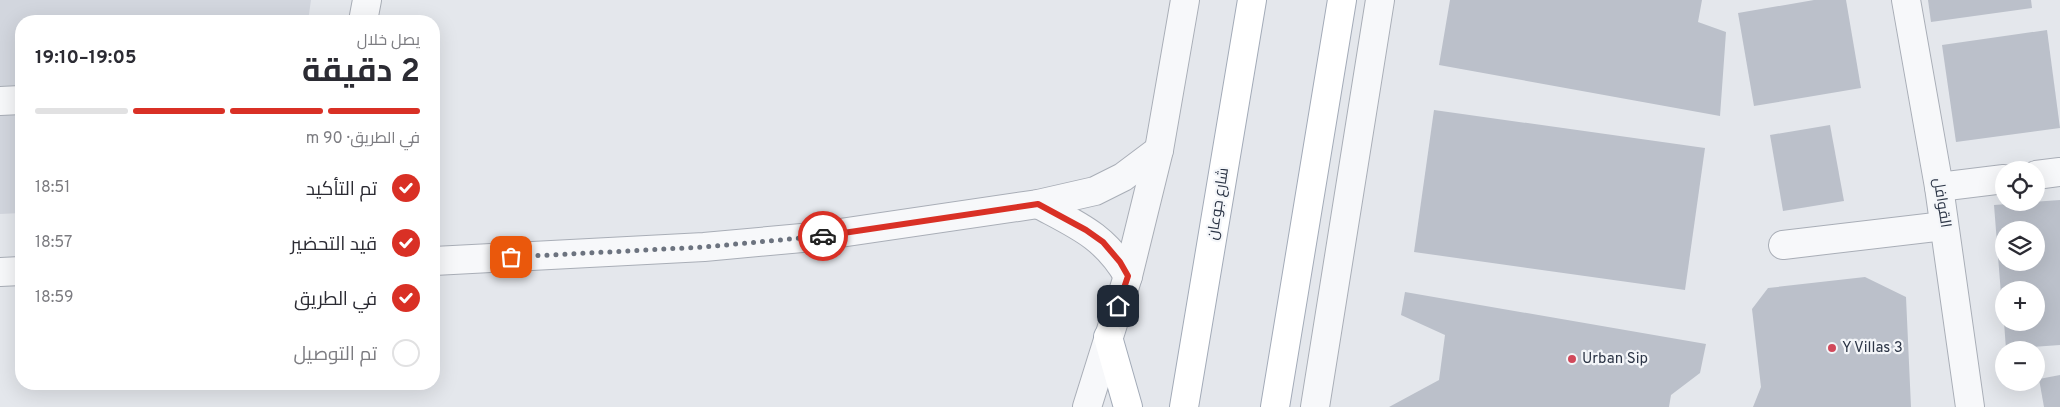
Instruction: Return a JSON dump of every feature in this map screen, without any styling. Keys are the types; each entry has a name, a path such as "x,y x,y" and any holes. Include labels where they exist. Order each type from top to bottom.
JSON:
{"main road":[{"name":"شارع جوعان","path":"1184,407 1252,0"},
{"path":"1275,407 1342,0"},
{"path":"1108,337 1128,407"}],"street":[{"path":"364,15 367,0"},
{"path":"1087,407 1128,276 1159,150 1185,0"},
{"path":"1315,407 1380,0"},
{"name":"القوافل","path":"1906,0 1939,187 1970,407"},
{"path":"0,101 15,100"},
{"path":"440,261 704,247 813,237 1038,204 1095,191 1123,177 1159,150"},
{"path":"2045,174 2060,172"},
{"path":"1939,187 1995,180"},
{"path":"1038,204 1086,230 1103,242 1120,262 1128,276"},
{"path":"1782,245 1944,226"},
{"path":"0,272 15,271"}],"shaded area":[{"path":"0,0 311,0 309,15 15,15 15,213 0,214"}],"building":[{"path":"1450,0 1702,0 1698,22 1726,32 1720,116 1439,65"},
{"path":"1814,0 1846,0 1861,88 1754,106 1738,13"},
{"path":"1928,0 2031,0 2032,8 1931,22"},
{"path":"2047,30 2060,128 1956,142 1942,45"},
{"path":"1434,110 1705,148 1685,290 1414,252"},
{"path":"1830,125 1844,201 1783,211 1770,135"},
{"path":"2060,200 2060,345 2045,346 2045,341 2005,341 2005,331 2045,331 2045,281 2000,281 1999,271 2045,271 2045,221 1995,221 1994,205 1995,211 2045,211 2045,201"},
{"name":"Y Villas 3","path":"1865,277 1906,297 1911,407 1753,407 1761,387 1752,309 1768,288"},
{"name":"Urban Sip","path":"1405,292 1706,344 1700,373 1671,395 1669,407 1389,407 1439,380 1445,335 1401,315"},
{"path":"2060,375 2060,407 2044,407 2041,391 2045,391 2045,378"}],"way so far":[{"path":"511,257 704,247 823,236"}],"place":[{"name":"Y Villas 3","path":"1832,348"},
{"name":"Urban Sip","path":"1572,359"}],"route":[{"path":"823,236 1038,204 1086,230 1103,242 1120,262 1128,276 1118,306"}]}
